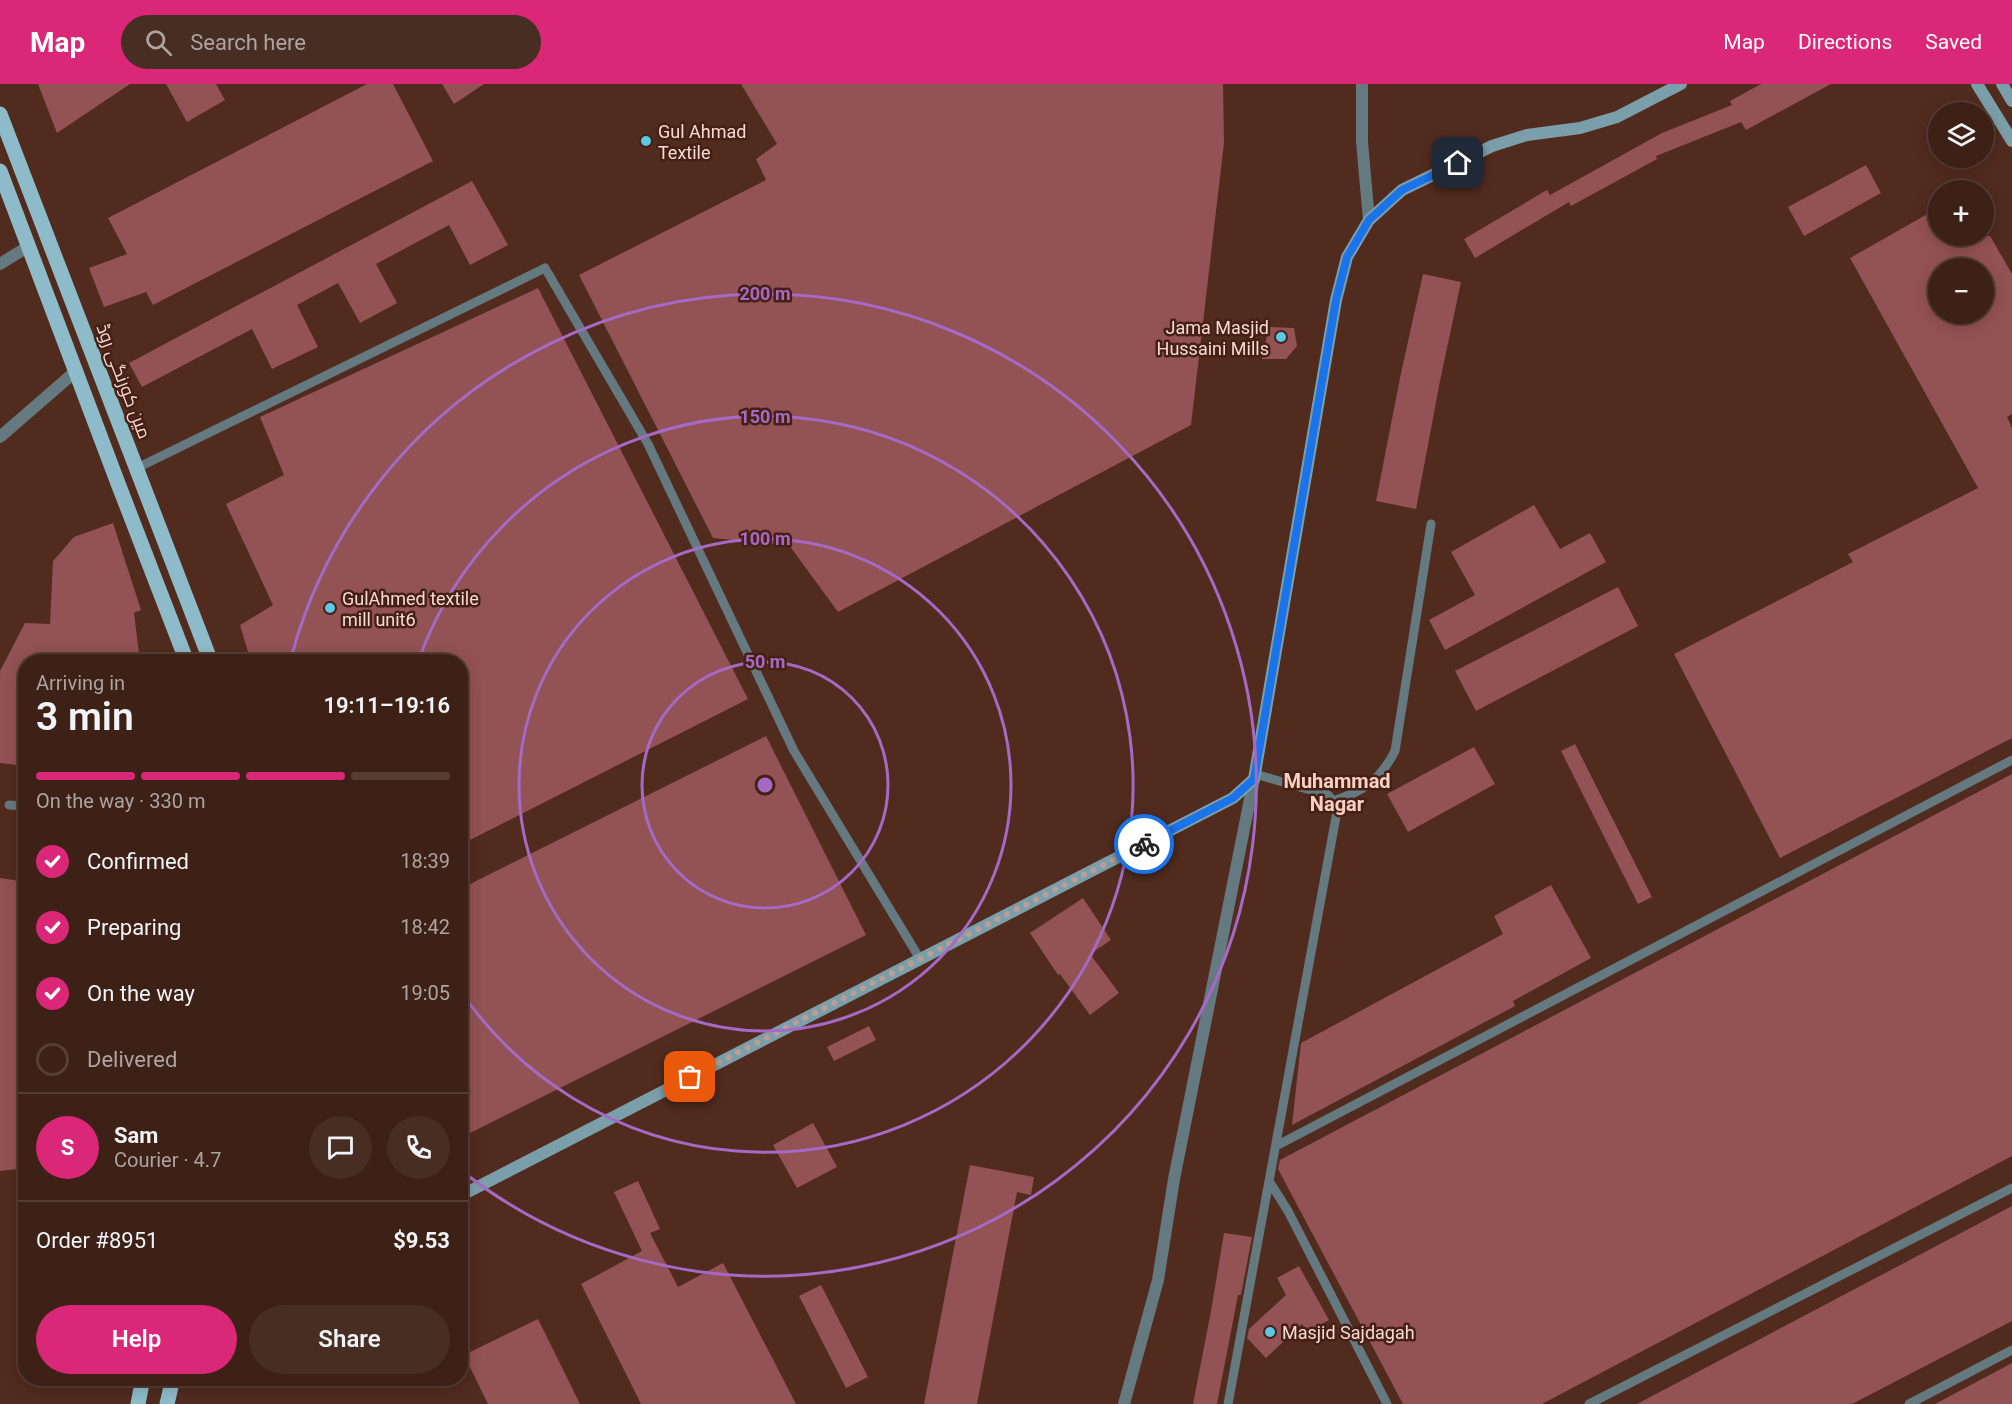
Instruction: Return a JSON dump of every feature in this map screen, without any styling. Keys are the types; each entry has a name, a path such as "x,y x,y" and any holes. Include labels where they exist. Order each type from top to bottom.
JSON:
{"main road":[{"name":"مین کورنگی روڈ","path":"0,114 208,654"},
{"path":"0,171 184,654"},
{"path":"138,1404 141,1386"},
{"path":"167,1404 171,1386"}],"street":[{"path":"1362,84 1362,142 1369,220"},
{"path":"1124,1404 1158,1280 1174,1179 1255,777 1336,300 1347,257 1369,220 1402,190 1492,146 1527,135 1580,128 1617,117 1681,84"},
{"path":"1977,84 2012,141"},
{"path":"2002,84 2012,101"},
{"path":"0,264 29,246"},
{"path":"0,438 76,371"},
{"path":"468,1192 1233,798 1255,777"}],"lane":[{"path":"138,468 545,268 648,444 794,751 920,959"},
{"path":"1334,801 1353,795 1371,783 1385,770 1395,751 1431,524"},
{"path":"1276,1146 2012,760"},
{"path":"1228,1404 1338,806 1328,795 1255,777"},
{"path":"9,805 18,806"},
{"path":"1269,1181 1288,1211 1387,1404"},
{"path":"1589,1404 2012,1188"},
{"path":"1909,1404 2012,1350"}],"building":[{"path":"38,84 130,84 57,133"},
{"path":"166,84 216,84 225,100 187,122"},
{"path":"367,84 393,84 433,161 153,305 146,292 104,307 89,268 127,254 108,218"},
{"path":"442,84 484,84 454,104"},
{"path":"741,84 1223,84 1224,143 1191,425 838,612 789,545 713,538 579,275 766,180 756,159 777,144"},
{"path":"1761,84 1831,84 1746,130 1741,122 1656,156 1657,159 1571,206 1569,202 1475,258 1464,239 1547,190 1550,195 1662,133 1732,105 1730,101"},
{"path":"1866,165 1881,193 1804,236 1788,207"},
{"path":"472,181 508,245 470,265 449,225 376,264 397,303 360,323 338,283 297,305 318,347 272,369 252,329 142,387 129,363"},
{"path":"1928,214 1928,246 1994,246 1994,243 2012,274 2012,414 2007,417 2012,428 2012,738 1780,858 1674,654 1853,562 1848,554 1978,488 1850,258"},
{"path":"1423,274 1461,282 1416,509 1376,501"},
{"path":"538,288 748,699 468,841 468,654 249,654 240,625 273,605 226,504 284,475 260,417"},
{"name":"Jama Masjid Hussaini Mills","path":"1269,327 1294,328 1297,346 1286,359 1262,359"},
{"path":"1534,505 1560,549 1590,533 1606,562 1445,650 1429,620 1475,595 1451,552"},
{"path":"113,523 141,610 134,613 139,654 18,654 18,765 0,763 0,671 25,623 50,624 53,561 74,537"},
{"path":"1618,587 1638,626 1476,711 1455,671"},
{"path":"766,736 866,935 468,1134 468,885"},
{"path":"1575,744 1652,897 1638,904 1561,751"},
{"path":"1474,747 1495,784 1408,832 1387,794"},
{"path":"2012,774 2012,1156 1542,1404 1403,1404 1278,1169 1280,1160"},
{"path":"0,878 18,881 18,1169 0,1171"},
{"path":"1551,885 1591,958 1513,1001 1515,1006 1292,1125 1301,1043 1503,934 1494,916"},
{"path":"1083,898 1111,940 1090,954 1119,993 1090,1015 1060,974 1058,975 1030,933"},
{"path":"869,1026 876,1040 834,1061 827,1047"},
{"path":"813,1123 837,1167 797,1188 773,1145"},
{"path":"970,1165 1034,1177 1031,1195 1017,1192 977,1404 924,1404"},
{"path":"638,1181 660,1229 650,1233 678,1287 723,1263 796,1404 641,1404 581,1284 642,1251 614,1192"},
{"path":"2012,1206 2012,1321 1852,1404 1637,1404"},
{"path":"1224,1233 1252,1237 1241,1295 1238,1295 1217,1404 1193,1404 1211,1311"},
{"path":"1299,1266 1329,1320 1307,1332 1302,1324 1266,1358 1247,1338 1249,1329 1286,1295 1277,1278"},
{"path":"821,1285 868,1377 846,1388 799,1296"},
{"path":"538,1319 580,1404 488,1404 468,1363 468,1353"},
{"path":"2012,1363 2012,1404 1935,1404"}],"way so far":[{"path":"690,1077 1144,844"}],"place":[{"name":"Gul Ahmad Textile","path":"646,141"},
{"name":"Jama Masjid Hussaini Mills","path":"1281,337"},
{"name":"GulAhmed textile mill unit6","path":"330,608"},
{"name":"Masjid Sajdagah","path":"1270,1332"}],"district":[{"name":"Muhammad Nagar","path":"1337,792"}],"route":[{"path":"1144,844 1233,798 1254,779 1336,300 1347,257 1369,220 1402,190 1458,163"}]}
